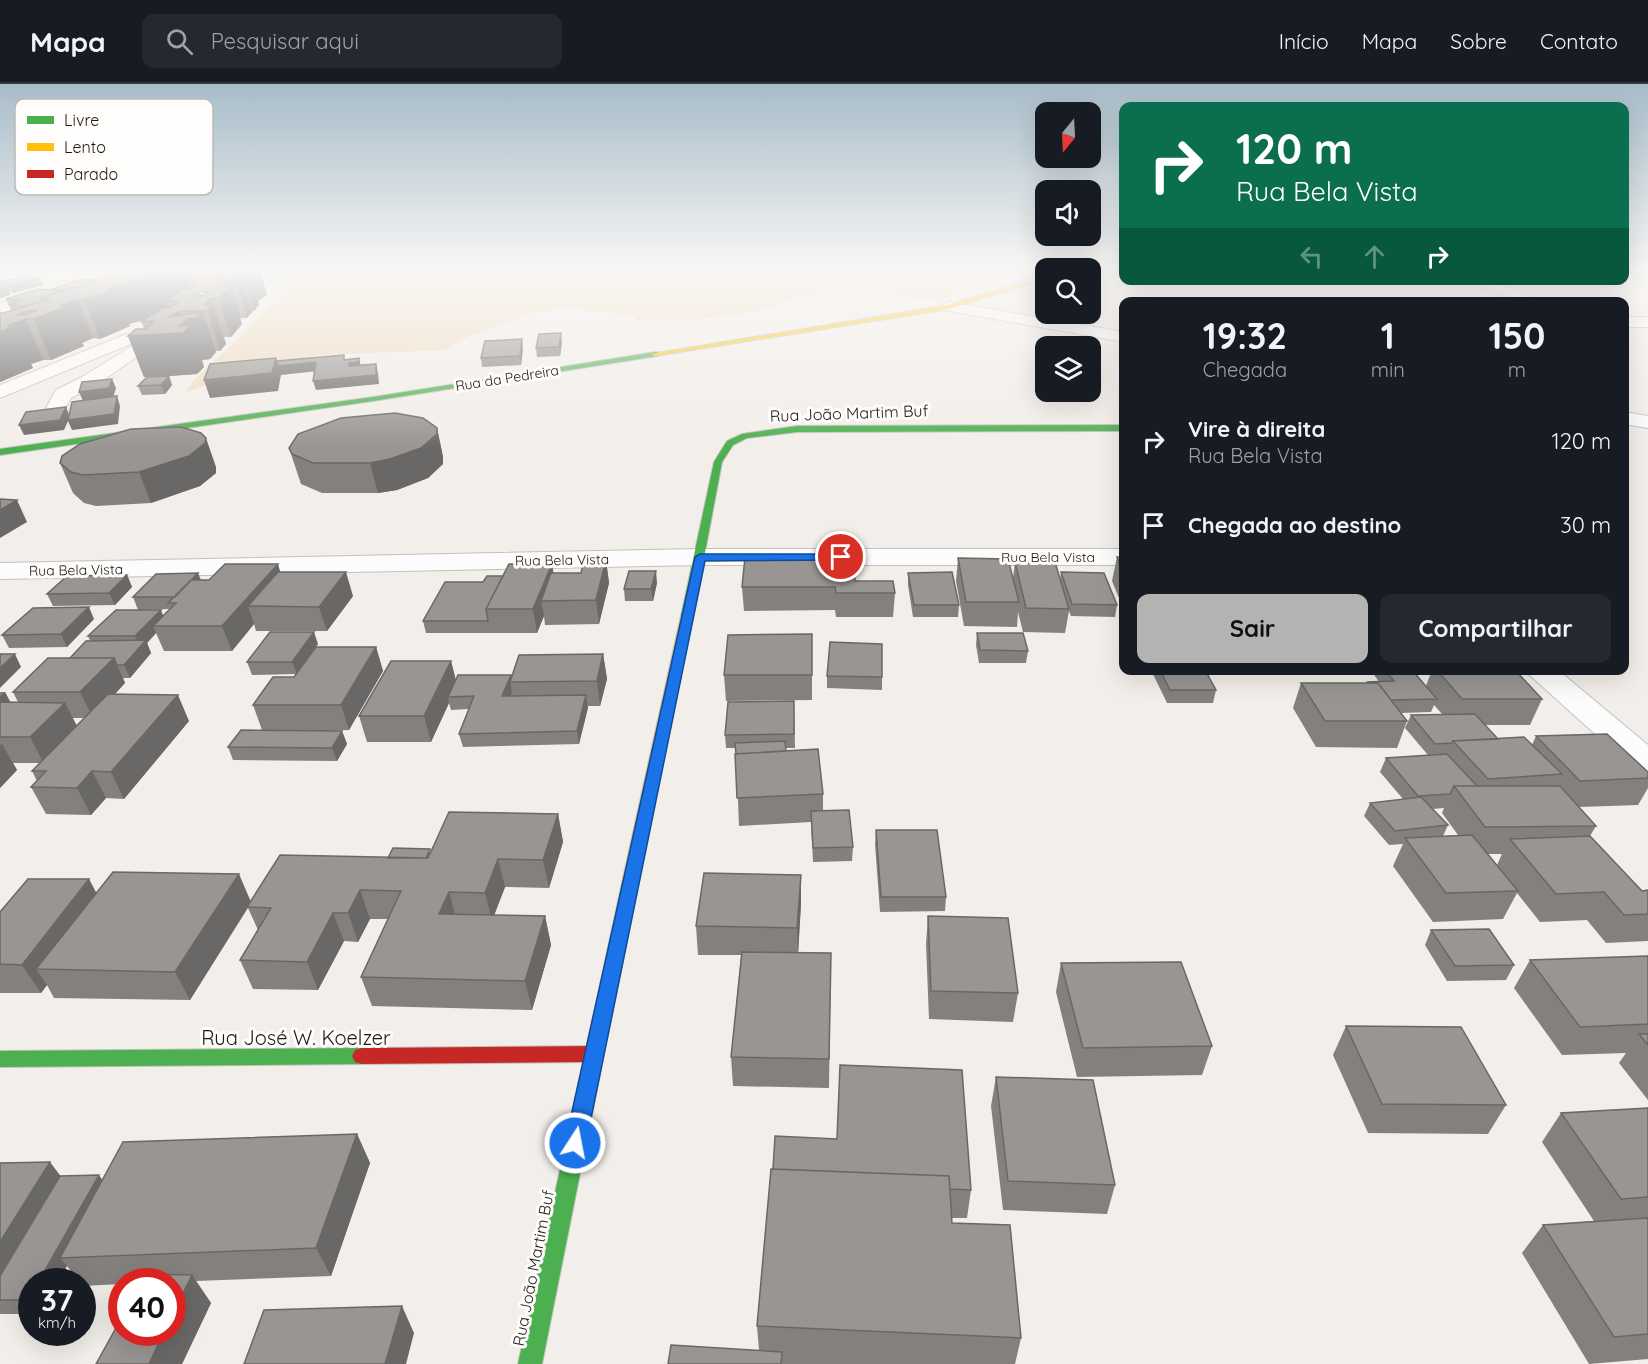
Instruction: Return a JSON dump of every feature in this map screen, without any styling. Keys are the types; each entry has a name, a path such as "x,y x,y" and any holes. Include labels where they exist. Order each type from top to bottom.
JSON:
{"street":[{"path":"0,392 152,330"},
{"path":"44,433 63,394 89,381 166,330"},
{"name":"Rua da Pedreira","path":"0,452 44,433 373,399 807,330"},
{"path":"1082,330 1119,336"},
{"path":"1629,419 1648,422"},
{"name":"Rua João Martim Buf","path":"530,1364 719,458 729,443 747,435 770,431 842,428 1119,428"},
{"name":"Rua Bela Vista","path":"0,572 700,557 1119,558"},
{"path":"1545,675 1646,759"},
{"name":"Rua José W. Koelzer","path":"0,1059 593,1054"}],"shaded area":[{"path":"247,330 486,330 467,337 445,350 322,355 279,362 186,392 193,381"}],"building":[{"path":"135,330 186,330 183,333 128,336"},
{"path":"561,333 559,347 536,348 539,334"},
{"path":"522,339 520,356 481,358 485,341"},
{"path":"344,355 344,360 359,358 359,362 349,363 349,366 376,364 376,375 313,381 316,362 278,366 277,361"},
{"path":"276,358 272,373 204,380 210,364"},
{"path":"169,376 161,385 138,386 147,377"},
{"path":"112,379 109,388 79,392 82,382"},
{"path":"117,396 114,414 68,420 72,402"},
{"path":"66,407 60,420 19,425 26,412"},
{"path":"395,413 423,418 437,428 437,434 421,448 390,459 370,463 313,463 292,454 289,448 298,434 341,418"},
{"path":"181,427 201,433 206,438 205,443 189,456 139,472 83,475 71,472 60,463 62,456 80,444 131,429"},
{"path":"0,499 17,500 0,510"},
{"path":"853,556 855,581 893,581 895,593 836,593 835,587 742,587 745,557"},
{"path":"958,558 1008,559 1019,602 966,602"},
{"path":"584,560 606,560 596,600 541,601 551,573 581,573"},
{"path":"1015,562 1055,562 1069,609 1026,608"},
{"path":"225,564 278,564 222,626 153,626 176,603 168,603 191,580 209,580"},
{"path":"509,564 552,564 533,609 486,609"},
{"path":"629,571 656,571 651,589 624,589"},
{"path":"278,572 346,572 319,607 248,606"},
{"path":"952,572 959,605 914,605 908,573"},
{"path":"1061,572 1104,573 1117,605 1072,604"},
{"path":"198,573 175,597 133,597 156,574"},
{"path":"127,575 109,593 47,594 67,576"},
{"path":"487,576 503,576 486,609 488,621 423,621 445,582 483,582"},
{"path":"89,607 61,634 2,635 33,608"},
{"path":"116,610 161,610 135,636 88,636"},
{"path":"270,632 314,632 292,662 247,662"},
{"path":"977,633 1023,633 1028,651 980,650"},
{"path":"812,634 812,675 724,675 728,635"},
{"path":"146,640 124,665 117,665 114,658 70,658 86,641"},
{"path":"830,642 882,644 882,677 827,676"},
{"path":"316,647 376,647 341,705 253,705 273,677 294,677"},
{"path":"0,654 15,654 0,668"},
{"path":"603,654 597,681 510,682 519,655"},
{"path":"48,658 114,658 80,692 13,692"},
{"path":"391,661 451,661 424,716 359,716"},
{"path":"458,675 511,675 502,696 586,695 577,731 459,734 474,696 448,697"},
{"path":"1162,675 1208,675 1216,690 1170,690"},
{"path":"1389,675 1416,675 1437,699 1391,700 1378,683 1368,682 1394,681"},
{"path":"1441,675 1520,675 1542,699 1462,699"},
{"path":"1301,683 1378,683 1407,721 1325,721"},
{"path":"108,694 178,695 111,772 92,771 77,788 31,787 46,771 32,771"},
{"path":"794,701 794,734 725,735 728,702"},
{"path":"0,702 65,703 30,737 0,737"},
{"path":"1475,714 1498,739 1435,744 1411,715"},
{"path":"241,730 342,731 332,748 228,747"},
{"path":"1607,734 1648,772 1648,778 1580,781 1536,736"},
{"path":"1524,737 1562,774 1488,779 1453,741"},
{"path":"785,741 786,751 736,754 735,743"},
{"path":"818,749 823,794 737,798 735,754"},
{"path":"1447,754 1477,786 1454,786 1450,794 1418,796 1386,758"},
{"path":"1454,786 1560,786 1596,826 1485,827"},
{"path":"1421,797 1448,825 1395,831 1370,803"},
{"path":"849,810 853,847 813,848 811,811"},
{"path":"449,812 558,814 543,860 498,859 485,893 449,892 439,914 545,916 525,981 361,977 401,891 360,890 348,913 333,913 307,962 240,960 271,908 247,907 280,855 428,858"},
{"path":"876,830 937,830 946,897 881,897"},
{"path":"1472,835 1518,891 1446,893 1405,838"},
{"path":"1590,836 1642,891 1648,890 1648,914 1624,915 1604,892 1556,894 1510,839"},
{"path":"393,848 430,849 426,858 388,858"},
{"path":"113,872 239,874 175,972 36,969"},
{"path":"704,873 801,875 797,928 696,926"},
{"path":"28,879 89,879 22,965 0,964 0,912"},
{"path":"928,916 1008,918 1018,993 931,991"},
{"path":"1489,929 1514,965 1455,966 1431,930"},
{"path":"742,952 831,953 829,1059 731,1057"},
{"path":"1648,956 1648,1024 1580,1027 1530,960"},
{"path":"1181,962 1212,1046 1083,1048 1061,963"},
{"path":"1346,1026 1461,1027 1506,1105 1382,1104"},
{"path":"1639,1034 1648,1034 1648,1045"},
{"path":"840,1065 962,1070 971,1190 950,1189 949,1176 773,1169 775,1136 837,1139"},
{"path":"996,1077 1093,1080 1115,1185 1008,1181"},
{"path":"1648,1108 1648,1197 1621,1199 1561,1113"},
{"path":"357,1134 316,1248 60,1258 123,1142"},
{"path":"50,1162 0,1242 0,1163"},
{"path":"771,1169 949,1176 952,1223 1010,1225 1021,1338 757,1326"},
{"path":"99,1175 46,1268 18,1268 18,1300 0,1300 0,1276 60,1176"},
{"path":"1648,1218 1648,1334 1614,1337 1543,1225"},
{"path":"186,1275 192,1275 186,1287"},
{"path":"402,1306 385,1364 244,1364 264,1310"},
{"path":"108,1342 108,1346 157,1346 149,1364 96,1364"},
{"path":"671,1345 782,1352 781,1364 668,1364"}],"traffic: fast":[{"path":"0,452 373,399 655,354"},
{"path":"687,616 718,462 730,443 745,436 797,429 1119,428"},
{"path":"530,1364 630,883"},
{"path":"0,1059 362,1056"}],"traffic: slow":[{"path":"655,354 807,330"},
{"path":"630,883 687,616"}],"traffic: jam":[{"path":"362,1056 593,1054"}],"route":[{"path":"575,1143 700,557 841,557"}]}
